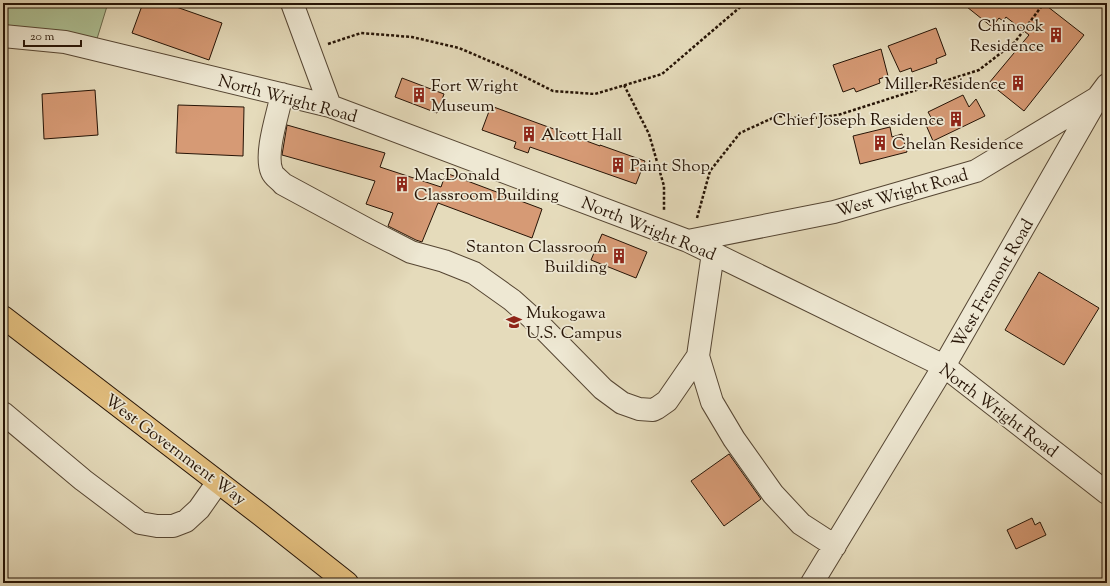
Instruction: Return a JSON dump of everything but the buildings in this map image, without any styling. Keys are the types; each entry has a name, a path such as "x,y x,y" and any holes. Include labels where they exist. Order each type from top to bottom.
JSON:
{"main road":[{"name":"West Government Way","path":"3,317 347,583"}],"street":[{"path":"292,3 330,106"},
{"name":"North Wright Road","path":"3,36 65,42 330,106 664,232 690,240 713,253 944,366 1107,493"},
{"name":"West Wright Road","path":"690,240 834,212 976,171 1102,91"},
{"name":"West Fremont Road","path":"812,583 944,366 1102,91"},
{"path":"282,94 271,143 269,163 273,174 283,184 411,252 444,261 474,273 512,300 541,326 602,389 622,403 639,409 653,410 657,408 667,401 698,356"},
{"path":"713,253 698,356 712,402 734,439 769,488 801,524 835,546"},
{"path":"3,413 83,480 140,523 157,526 173,526 186,521 199,509 218,482"}],"path":[{"path":"309,50 361,33 412,37 459,48 513,71 553,91 595,94 662,74 746,3"},
{"path":"690,240 710,171 740,132 778,116 806,119 838,115 979,70 1015,42 1044,3"},
{"path":"624,86 649,134 664,186 664,232"}],"green space":[{"path":"3,3 108,3 96,42 3,29"}],"place":[{"name":"Chinook Residence","path":"1056,35"},
{"name":"Miller Residence","path":"1018,83"},
{"name":"Fort Wright Museum","path":"419,95"},
{"name":"Chief Joseph Residence","path":"956,119"},
{"name":"Alcott Hall","path":"529,134"},
{"name":"Chelan Residence","path":"880,143"},
{"name":"Paint Shop","path":"618,165"},
{"name":"MacDonald Classroom Building","path":"402,184"},
{"name":"Stanton Classroom Building","path":"619,256"},
{"name":"Mukogawa U.S. Campus","path":"514,322"}]}
